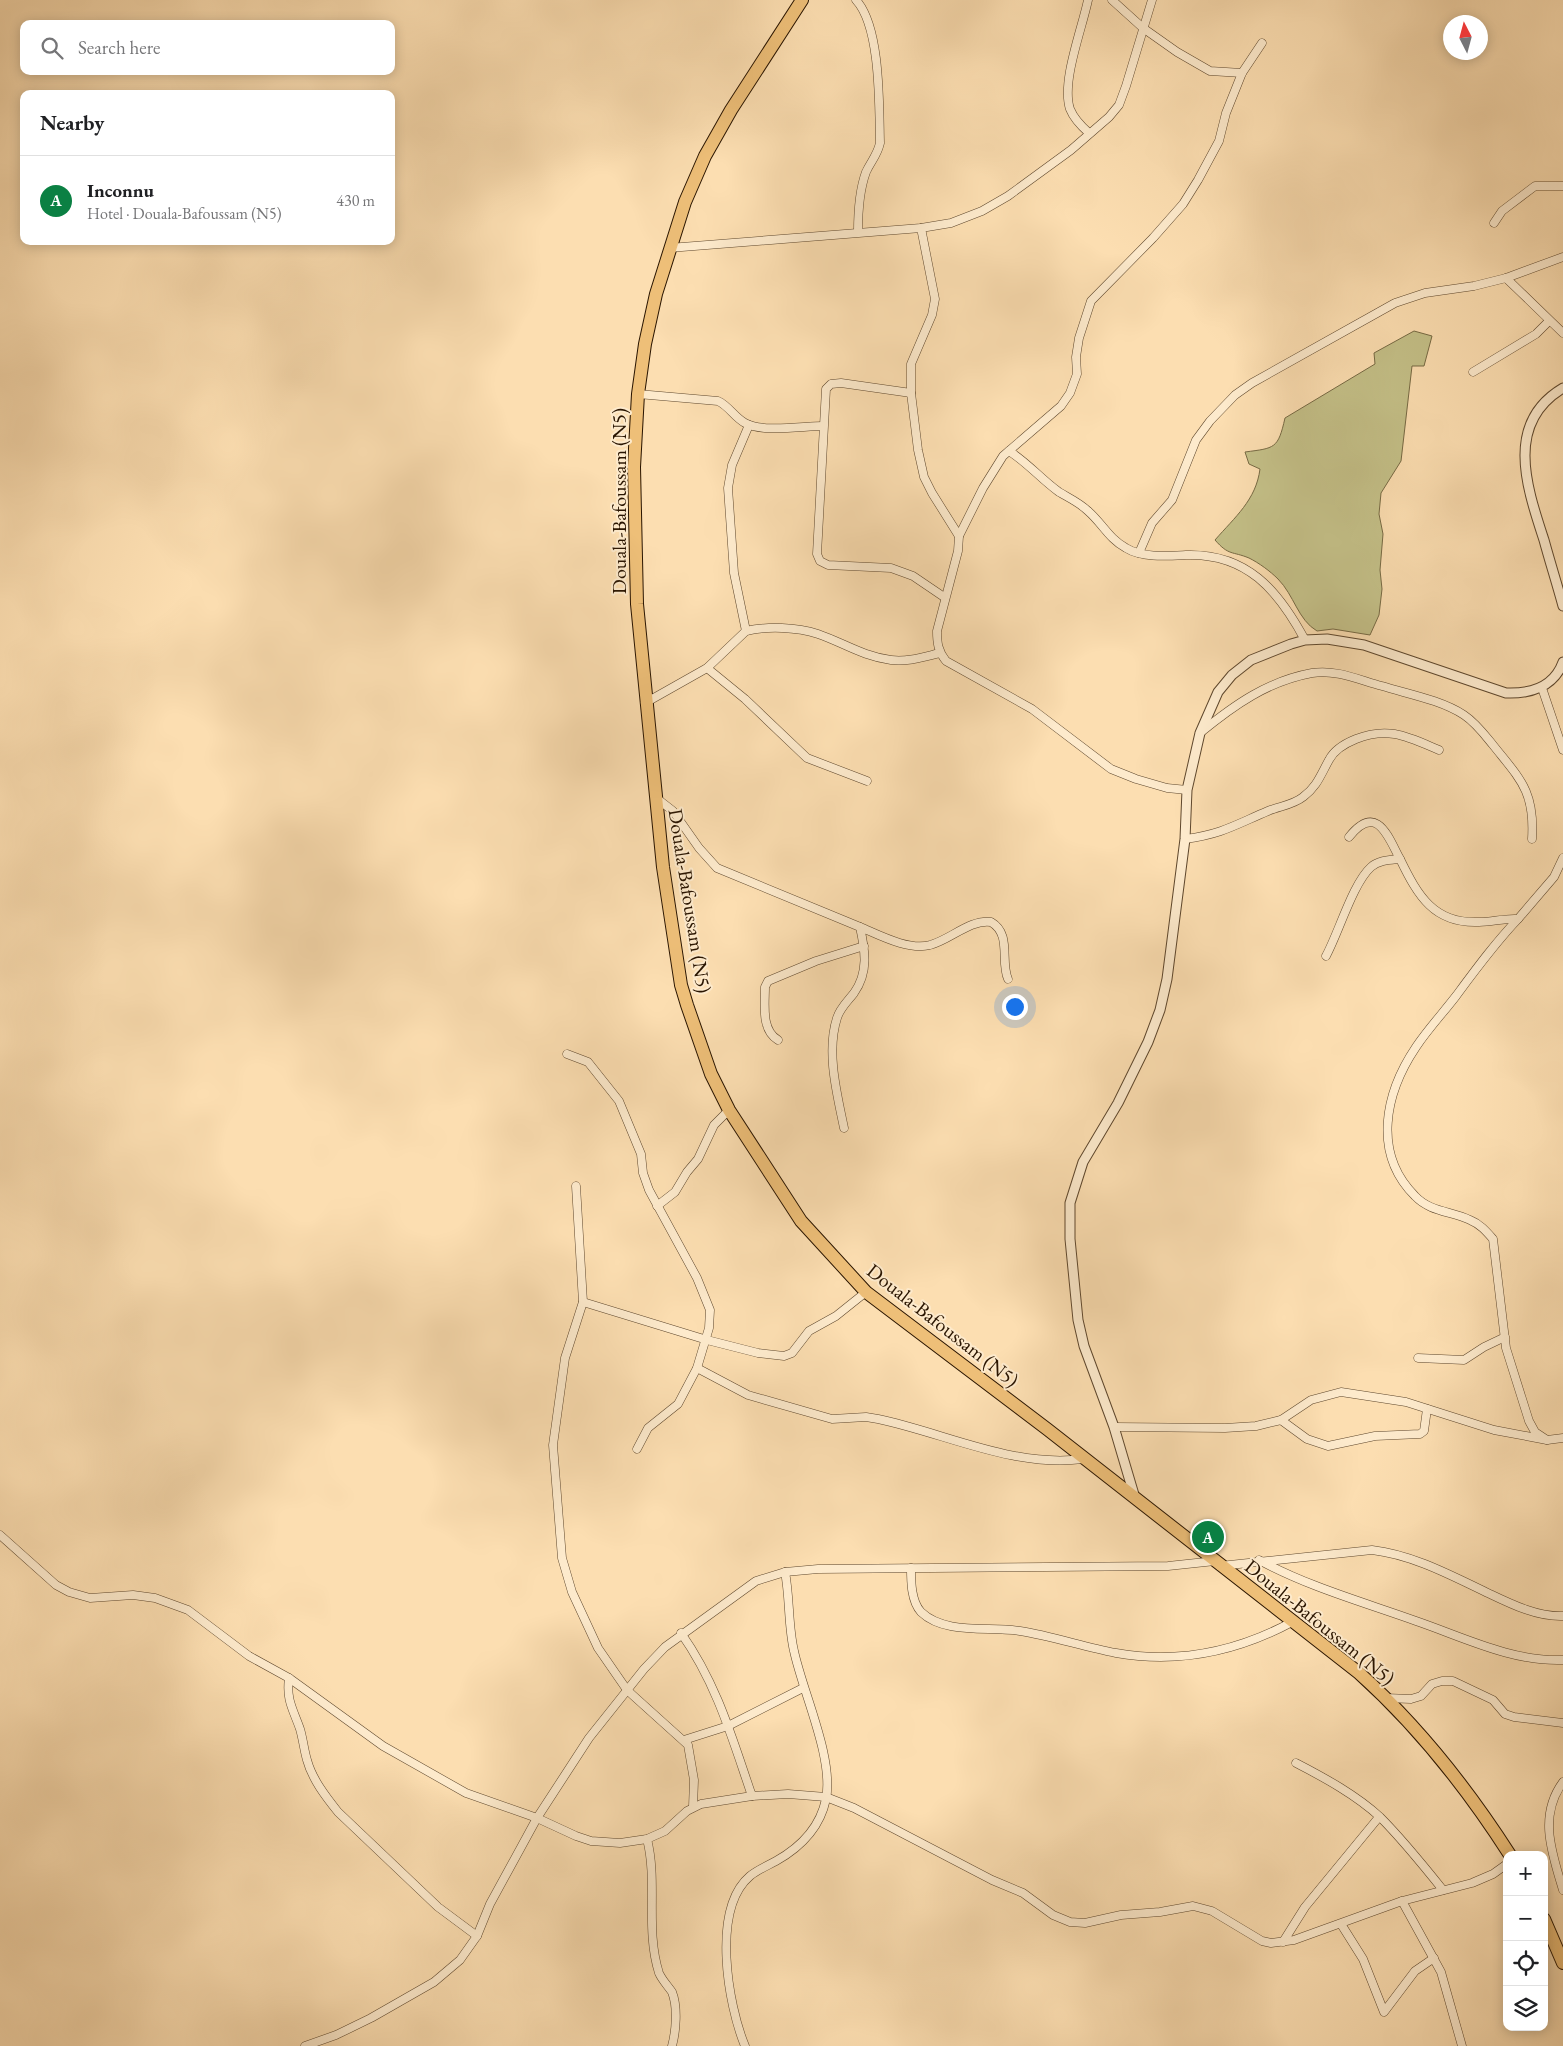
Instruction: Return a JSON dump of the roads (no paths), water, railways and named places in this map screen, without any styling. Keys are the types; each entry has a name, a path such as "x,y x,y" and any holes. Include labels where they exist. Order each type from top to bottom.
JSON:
{"highway":[{"name":"Douala-Bafoussam (N5)","path":"802,0 774,40 705,156 669,248 645,344 638,394 634,467 637,604 655,797 663,867 681,985 711,1074 729,1110 801,1221 866,1292 1218,1563 1386,1698 1446,1764 1487,1819 1507,1851"},
{"path":"1548,1928 1563,1963"}],"street":[{"path":"856,0 863,7 872,33 880,143 878,155 867,170 864,180 858,232"},
{"path":"1088,0 1071,67 1068,91 1074,118 1089,133"},
{"path":"1112,0 1142,28 1177,52 1210,70 1228,74 1242,73"},
{"path":"669,248 921,228 951,223 982,212 1042,172 1089,133 1096,130 1119,105 1152,0"},
{"path":"1187,790 1152,784 1111,769 1032,709 946,661 940,653 937,643 937,630 944,597 958,551 960,536 995,467 1009,451 1061,406 1070,393 1077,374 1076,357 1079,338 1091,301 1153,238 1193,188 1220,141 1226,113 1242,73 1262,43"},
{"path":"1494,223 1502,211 1535,186 1563,186"},
{"path":"921,228 931,272 935,307 911,364 911,393 918,450 924,477 941,508 960,536"},
{"path":"1139,553 1152,523 1172,500 1196,440 1210,421 1235,395 1281,365 1395,303 1425,293 1474,286 1506,278 1563,257"},
{"path":"1506,278 1563,333"},
{"path":"1473,372 1536,334 1549,321"},
{"path":"911,393 841,383 831,384 826,389 824,396 817,554 820,561 828,566 891,568 913,576 944,597"},
{"path":"1563,388 1538,409 1526,439 1524,456 1533,507 1563,606"},
{"path":"638,394 718,401 725,404 737,418 749,426 760,428 824,426"},
{"path":"746,631 734,574 728,488 731,470 749,426"},
{"path":"1009,451 1026,462 1060,492 1089,511 1118,544 1139,553 1216,557 1243,568 1275,592 1294,618 1305,640"},
{"path":"646,703 707,668 746,631 768,628 818,634 853,650 891,660 908,661 940,653"},
{"path":"1136,1500 1114,1427 1084,1346 1078,1320 1070,1239 1070,1202 1083,1162 1118,1103 1148,1042 1160,1010 1167,979 1186,839 1187,790 1200,733 1218,692 1232,675 1251,660 1275,649 1305,640 1343,640 1364,645 1506,693 1530,693 1542,688 1554,676 1563,662"},
{"path":"707,668 745,699 807,758 867,781"},
{"path":"1200,733 1235,704 1267,688 1313,673 1328,672 1351,676 1438,703 1463,714 1473,722 1517,774 1526,788 1530,800 1532,838"},
{"path":"1542,688 1563,750"},
{"path":"1186,839 1218,834 1270,810 1296,802 1312,790 1328,760 1338,749 1367,735 1379,732 1395,734 1440,750"},
{"path":"655,797 673,810 699,848 717,868 896,941 922,946 941,942 982,922 991,922 1001,932 1004,939 1004,964 1008,979"},
{"path":"1349,837 1360,826 1374,824 1382,826 1392,839 1400,859 1421,897 1446,918 1460,922 1490,922 1506,918 1518,919"},
{"path":"1547,1440 1535,1432 1529,1421 1506,1348 1493,1239 1482,1226 1470,1220 1426,1206 1414,1196 1391,1159 1386,1123 1402,1071 1416,1047 1490,950 1554,877 1563,858"},
{"path":"1326,956 1339,931 1355,888 1364,875 1372,866 1385,860 1400,859"},
{"path":"844,1128 834,1068 834,1038 837,1018 861,981 866,960 860,927"},
{"path":"778,1040 770,1033 767,1026 765,987 768,981 816,961 864,946"},
{"path":"566,1054 588,1062 619,1101 641,1154 643,1173 657,1206 697,1278 706,1300 710,1319 706,1340 697,1368 678,1404 648,1428 637,1449"},
{"path":"657,1206 675,1192 687,1172 698,1159 714,1125 729,1110"},
{"path":"576,1186 583,1302 565,1358 553,1445 561,1548 572,1592 585,1625 598,1648 627,1690 684,1740 690,1750 695,1790 692,1807"},
{"path":"583,1302 706,1340 758,1353 784,1356 792,1352 809,1331 836,1316 866,1292"},
{"path":"1418,1358 1464,1360 1484,1347 1505,1337"},
{"path":"697,1368 748,1395 832,1419 866,1417 955,1442 1038,1459 1084,1459"},
{"path":"1114,1427 1225,1428 1256,1426 1281,1420 1311,1400 1341,1392 1372,1396 1427,1409 1494,1430 1547,1440 1563,1438"},
{"path":"1281,1420 1308,1440 1322,1445 1335,1445 1375,1436 1420,1434 1424,1431 1427,1409"},
{"path":"0,1535 56,1585 69,1592 90,1598 133,1595 173,1603 188,1610 249,1656 289,1678 370,1738 466,1793 537,1818 591,1841 620,1842 647,1839 665,1832 692,1807 701,1804 752,1796 788,1794 826,1797 862,1812 992,1880 1023,1893 1054,1915 1070,1922 1085,1923 1193,1906 1212,1911 1262,1941 1283,1942 1341,1924 1402,1901 1482,1879 1503,1866"},
{"path":"305,2046 336,2035 372,2018 434,1982 460,1960 477,1936 490,1904 537,1818 589,1738 654,1658 681,1633 756,1581 785,1572 818,1569 1168,1566 1372,1550 1409,1557 1510,1604 1552,1617 1563,1616"},
{"path":"1259,1560 1290,1577 1463,1639 1518,1655 1563,1660"},
{"path":"910,1568 914,1600 920,1611 934,1621 947,1626 1021,1631 1118,1653 1152,1657 1184,1657 1213,1652 1257,1639 1292,1622"},
{"path":"745,2046 735,2020 729,1985 728,1922 733,1898 752,1875 792,1852 802,1843 820,1820 826,1797 826,1772 793,1649 785,1572"},
{"path":"681,1633 696,1655 714,1688 752,1796"},
{"path":"289,1678 287,1692 290,1709 300,1730 307,1762 329,1801 338,1812 438,1907 477,1936"},
{"path":"1386,1698 1411,1699 1421,1696 1432,1684 1453,1681 1461,1683 1493,1700 1505,1714 1514,1717 1563,1723"},
{"path":"684,1740 728,1726 803,1688"},
{"path":"1296,1763 1336,1786 1379,1816 1443,1890"},
{"path":"1563,1782 1552,1800 1548,1828 1563,1890"},
{"path":"1283,1942 1305,1907 1379,1816"},
{"path":"647,1839 652,1864 651,1908 659,1972 671,1992 674,2002 675,2027 672,2046"},
{"path":"1402,1901 1434,1958 1446,1987 1462,2046"},
{"path":"1341,1924 1363,1959 1384,2012 1415,1971 1434,1958"}],"place":[{"name":"Inconnu","path":"1208,1537"}]}
